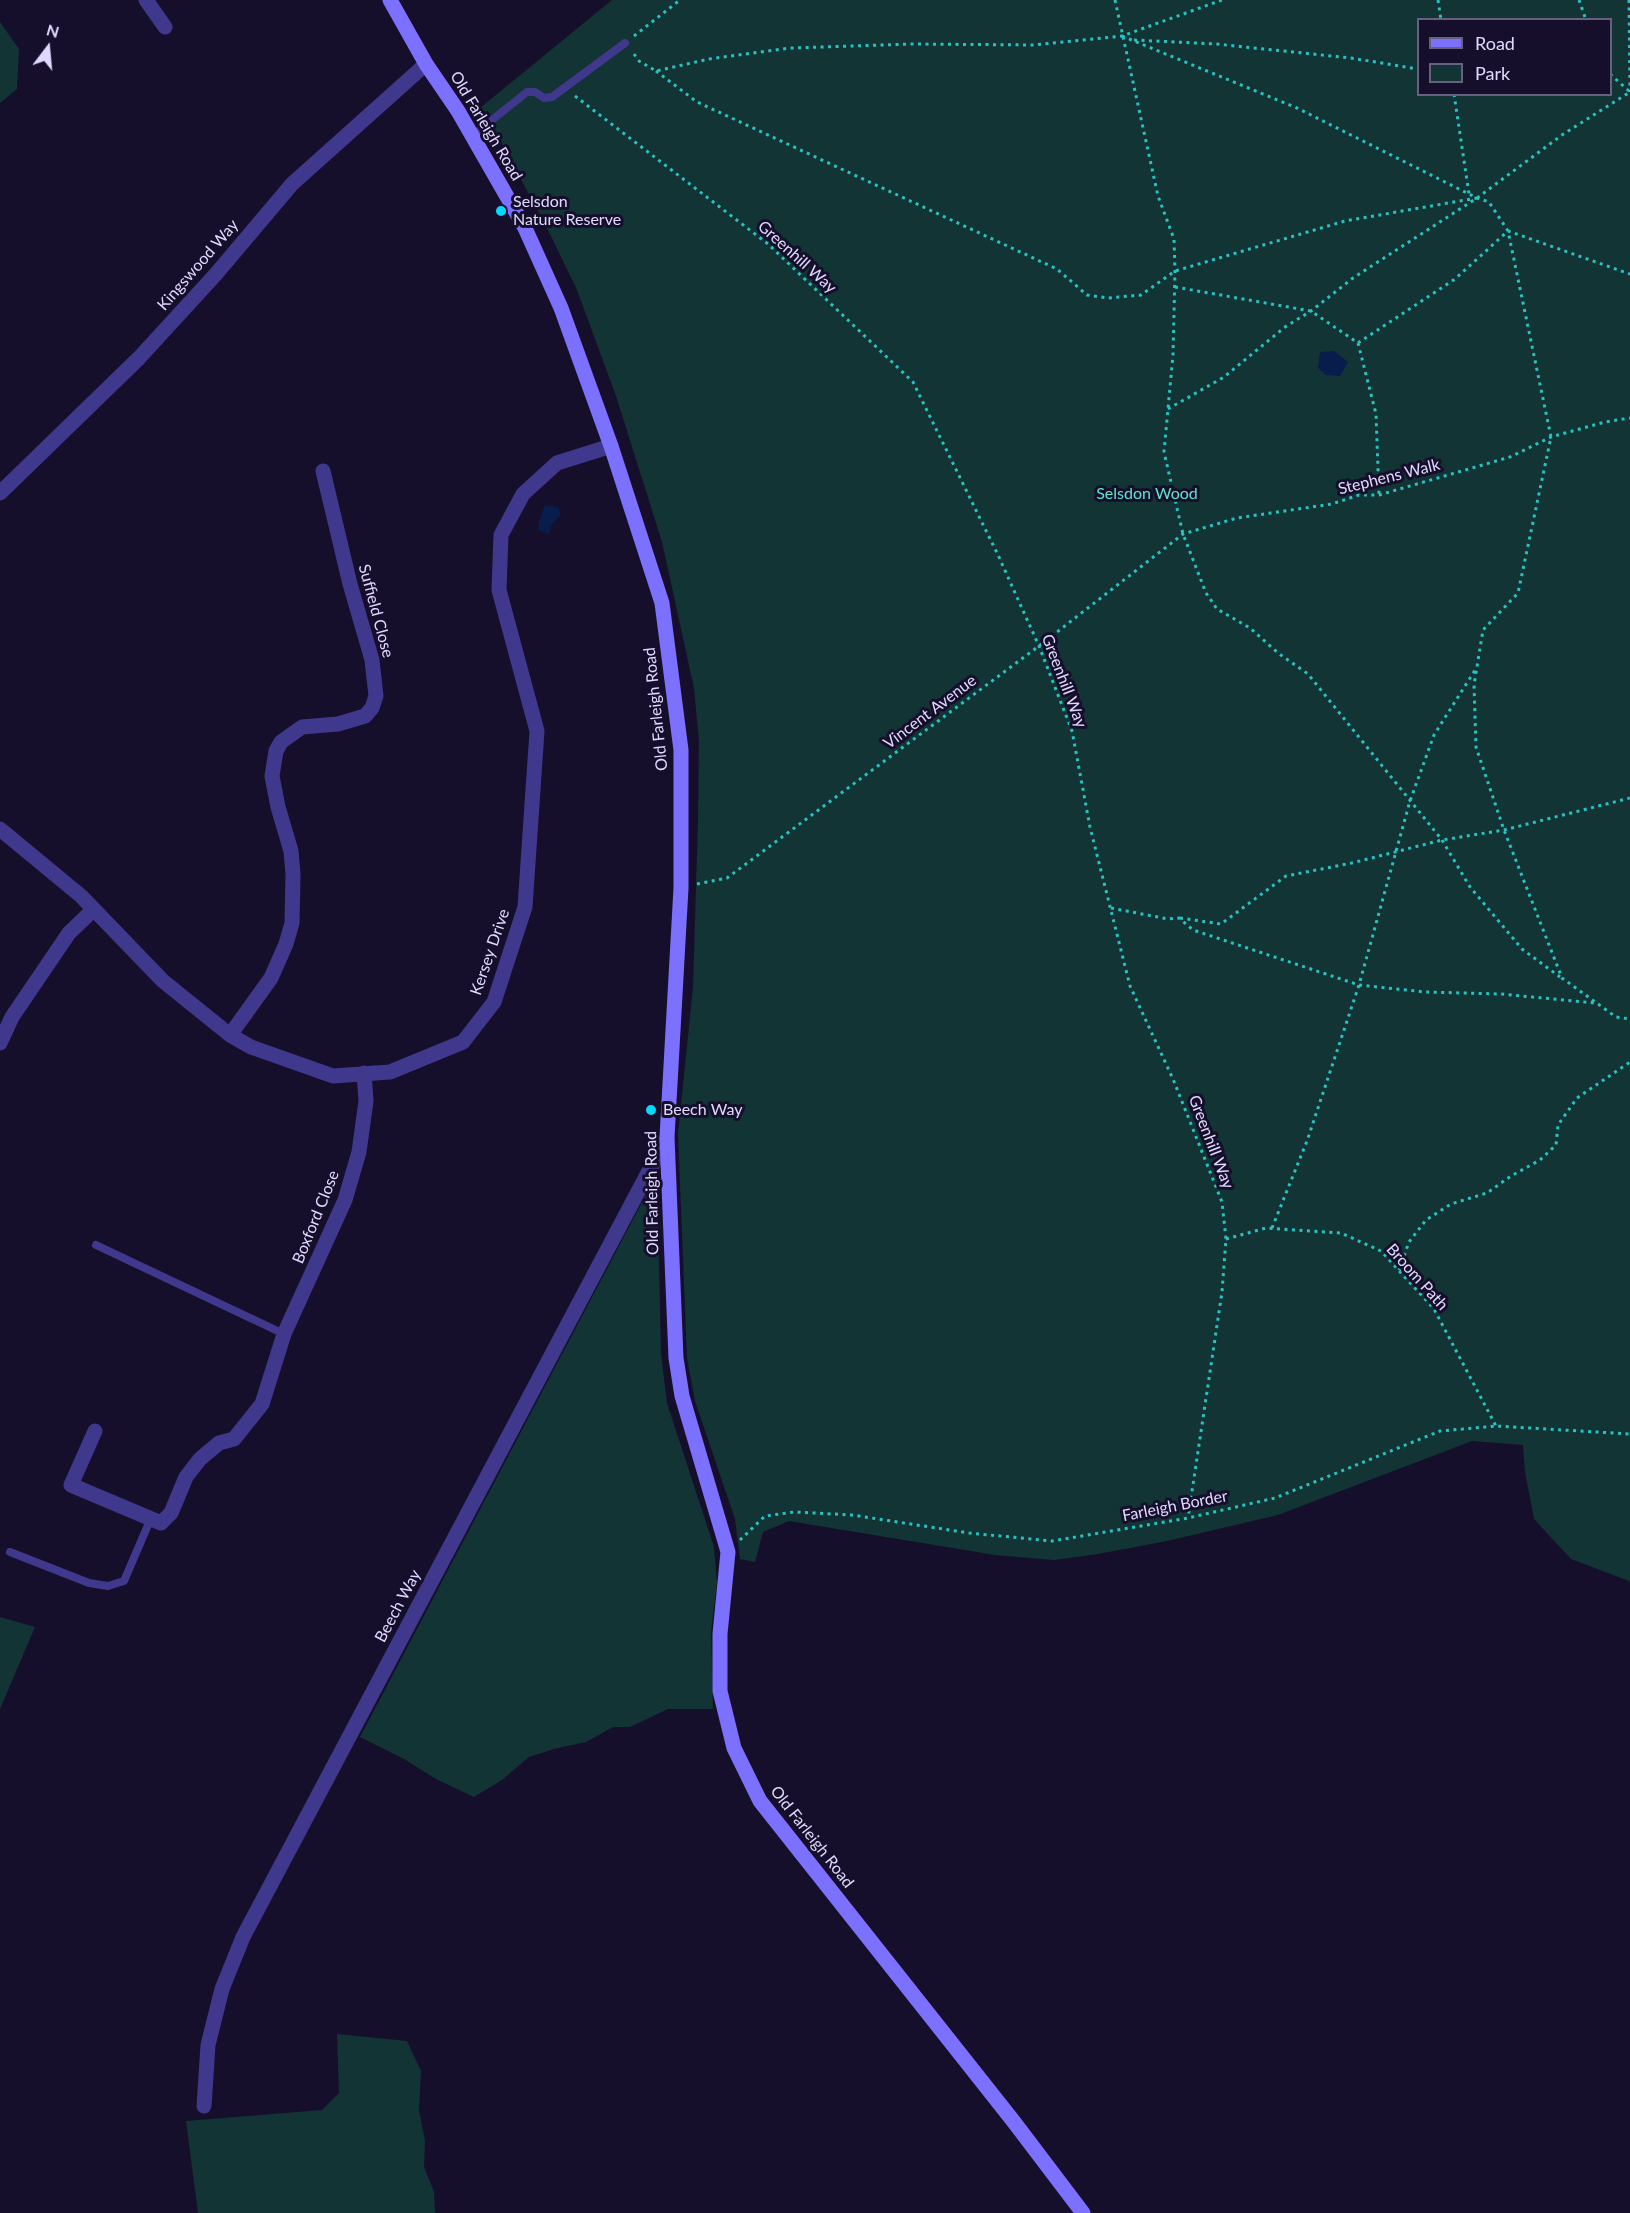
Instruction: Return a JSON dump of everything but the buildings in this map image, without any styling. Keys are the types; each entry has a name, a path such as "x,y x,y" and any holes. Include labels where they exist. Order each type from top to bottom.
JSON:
{"street":[{"path":"146,0 165,27"},
{"name":"Old Farleigh Road","path":"390,0 530,238 561,308 611,446 662,603 681,750 681,888 667,1137 678,1368 682,1396 728,1552 720,1634 720,1691 734,1748 760,1801 1014,2122 1083,2213"},
{"name":"Kingswood Way","path":"0,493 140,358 216,274 292,184 426,64"},
{"name":"Kersey Drive","path":"0,829 81,896 163,981 230,1035 251,1047 333,1076 390,1072 463,1042 494,1002 525,907 537,731 499,590 501,535 523,494 557,463 611,446"},
{"name":"Suffield Close","path":"230,1035 271,978 292,923 294,897 291,851 272,776 276,751 280,742 302,728 338,724 365,716 372,708 376,696 372,660 350,584 324,471"},
{"path":"0,1043 12,1017 69,933 93,910"},
{"name":"Boxford Close","path":"150,1518 161,1523 171,1513 186,1478 200,1459 219,1443 234,1438 262,1404 284,1334 345,1200 360,1142 366,1101 364,1073"},
{"name":"Beech Way","path":"204,2106 208,2045 222,1989 243,1937 667,1137"},
{"path":"95,1431 71,1485 150,1518"}],"lane":[{"path":"472,136 527,92 535,92 544,98 552,97 625,43"},
{"path":"96,1245 284,1334"},
{"path":"10,1552 89,1583 108,1586 124,1581 150,1518"}],"path":[{"path":"680,0 625,43 639,61 656,70 697,102 1057,269 1087,295 1108,298 1141,295 1175,271 1345,221 1477,198"},
{"path":"1115,0 1158,196 1174,239 1173,354 1164,452 1183,534 1206,593 1216,609 1250,628 1278,653 1308,674 1442,840 1470,887 1522,949 1616,1017 1630,1019"},
{"path":"656,70 709,59 790,48 914,44 1034,45 1122,36 1222,0"},
{"path":"1438,0 1441,18"},
{"path":"1579,0 1585,18"},
{"path":"1629,0 1630,92"},
{"path":"1122,36 1297,108 1468,194 1489,202 1508,231 1551,436 1518,593 1483,630 1474,685 1476,747 1504,830 1562,978"},
{"path":"1129,39 1216,44 1306,53 1417,69"},
{"path":"1612,75 1630,92"},
{"name":"Greenhill Way","path":"565,86 583,104 768,244 913,382 998,555 1039,646 1072,731 1090,827 1130,986 1173,1079 1222,1202 1226,1239 1222,1292 1188,1518"},
{"path":"1168,409 1224,377 1286,327 1311,311 1353,278 1477,198 1562,135 1630,92"},
{"path":"1454,96 1468,194"},
{"path":"1508,231 1630,274"},
{"path":"1358,343 1455,279 1508,231"},
{"path":"1175,287 1311,311 1358,343 1376,414 1379,495"},
{"name":"Stephens Walk","path":"1183,534 1237,519 1332,504 1359,495 1379,495 1510,457 1551,436 1630,418"},
{"name":"Vincent Avenue","path":"681,888 727,878 1039,646 1183,534"},
{"path":"1272,1228 1307,1141 1359,985 1410,801 1434,735 1478,666"},
{"path":"1111,908 1168,919 1179,918 1221,924 1286,876 1442,840 1504,830 1630,798"},
{"path":"1179,918 1193,930 1359,985 1425,992 1501,994 1597,1003"},
{"path":"1399,1270 1409,1242 1426,1220 1451,1204 1487,1192 1540,1160 1556,1145 1558,1125 1576,1098 1630,1062"},
{"name":"Broom Path","path":"1226,1239 1266,1228 1341,1233 1381,1251 1434,1310 1496,1426"},
{"name":"Farleigh Border","path":"728,1552 765,1516 794,1512 852,1515 958,1531 1052,1541 1188,1518 1275,1498 1440,1431 1496,1426 1630,1434"}],"green space":[{"name":"Selsdon Wood","path":"612,0 1630,0 1630,1584 1629,1581 1571,1559 1534,1519 1525,1472 1523,1445 1472,1441 1278,1515 1167,1541 1098,1554 1054,1560 995,1555 789,1521 763,1532 755,1562 740,1559 735,1519 695,1401 687,1358 678,1134 693,987 699,741 694,688 662,542 616,396 577,290 490,121 480,108"},
{"path":"0,22 19,49 17,89 0,103"},
{"path":"657,1174 661,1354 667,1403 714,1547 717,1583 711,1632 713,1709 668,1709 630,1727 613,1727 586,1742 529,1757 502,1780 474,1797 360,1737"},
{"path":"0,1617 35,1627 0,1709"},
{"path":"337,2034 407,2041 421,2071 419,2110 425,2141 424,2167 434,2192 435,2213 198,2213 186,2121 322,2110 339,2093"}],"water":[{"path":"1334,351 1348,362 1340,376 1326,375 1318,368 1320,352"},
{"path":"545,505 558,507 560,513 552,524 549,534 538,530"}],"place":[{"name":"Selsdon Nature Reserve","path":"501,211"},
{"name":"Beech Way","path":"651,1110"}]}
